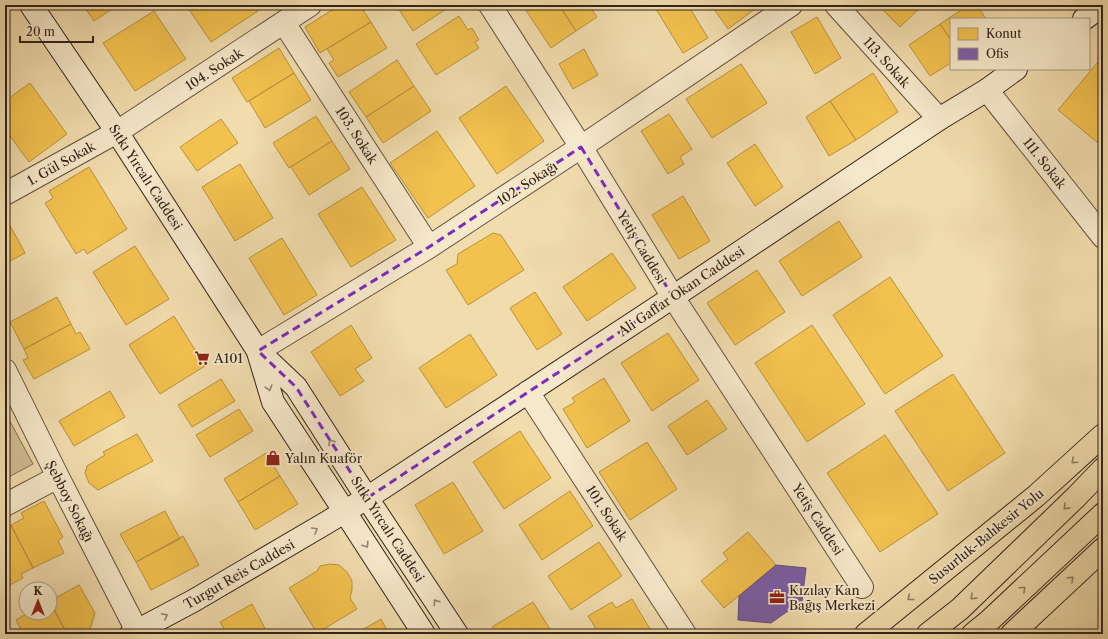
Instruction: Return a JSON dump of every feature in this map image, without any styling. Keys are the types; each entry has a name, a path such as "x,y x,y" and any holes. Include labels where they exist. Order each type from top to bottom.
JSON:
{"highway":[{"name":"Susurluk-Balıkesir Yolu","path":"866,634 1036,496 1103,435"},
{"path":"928,634 960,609 1103,469"},
{"path":"973,634 989,621 1103,514"},
{"path":"1012,634 1103,548"}],"street":[{"name":"Sıtkı Yırcalı Caddesi","path":"32,5 117,132 258,351 296,387 457,634"},
{"name":"104. Sokak","path":"117,132 310,5"},
{"name":"Yetiş Caddesi","path":"490,5 581,147 673,297 862,587"},
{"name":"102. Sokağı","path":"258,351 429,247 581,147 791,5"},
{"name":"113. Sokak","path":"836,5 939,118"},
{"path":"1085,18 1103,5"},
{"name":"103. Sokak","path":"284,23 429,247"},
{"name":"Ali Gaffar Okan Caddesi","path":"346,512 673,297 939,118 987,90 1015,70"},
{"name":"111. Sokak","path":"987,90 1103,237"},
{"name":"1. Gül Sokak","path":"5,194 117,132"},
{"name":"Sıtkı Yırcalı Caddesi","path":"258,351 273,402 424,634"},
{"name":"Şebboy Sokağı","path":"5,370 134,632"},
{"name":"101. Sokak","path":"528,392 685,634"},
{"path":"5,505 58,477"},
{"name":"Turgut Reis Caddesi","path":"134,632 193,601 346,512"}],"highlighted area":[{"path":"581,147 673,297 367,498 296,387 258,351 429,247"}],"shaded area":[{"path":"5,412 33,464 5,479"}],"building: Konut":[{"path":"83,5 118,5 94,21"},
{"path":"186,5 254,5 258,11 211,42"},
{"path":"340,5 360,5 371,22 320,53 305,27"},
{"path":"396,5 452,5 413,31"},
{"path":"530,5 559,5 576,31 551,48 525,9"},
{"path":"559,5 589,5 597,17 576,31"},
{"path":"688,5 708,38 683,53 654,6"},
{"path":"711,5 753,5 755,9 728,29"},
{"path":"878,5 923,5 900,27"},
{"path":"969,5 977,5 985,18 950,18 950,39 940,24"},
{"path":"154,11 186,59 135,91 103,43"},
{"path":"459,16 468,30 472,28 479,40 475,42 479,48 436,75 416,44"},
{"path":"817,17 841,58 815,74 791,32"},
{"path":"371,22 387,48 338,77 329,63 334,60 327,49"},
{"path":"940,24 950,39 950,64 930,76 909,45"},
{"path":"279,48 294,73 247,102 232,78"},
{"path":"584,49 598,75 573,89 559,64"},
{"path":"1103,56 1103,147 1058,110"},
{"path":"397,60 414,86 366,117 349,92"},
{"path":"741,64 767,103 712,138 686,99"},
{"path":"294,73 311,100 265,128 249,101"},
{"path":"873,73 898,112 856,140 830,101"},
{"path":"30,83 67,134 29,162 5,129 5,101"},
{"path":"414,86 431,111 383,143 366,117"},
{"path":"506,86 544,141 497,174 459,118"},
{"path":"830,101 856,140 829,156 806,117"},
{"path":"669,114 692,149 680,157 684,164 668,174 641,131"},
{"path":"316,116 332,141 289,168 273,143"},
{"path":"221,119 238,143 197,171 180,147"},
{"path":"437,131 475,186 428,218 390,163"},
{"path":"332,141 350,169 309,195 291,167"},
{"path":"755,144 783,187 755,206 727,163"},
{"path":"240,164 273,218 235,241 202,187"},
{"path":"89,167 127,229 87,254 84,249 76,254 45,203 53,198 49,191"},
{"path":"362,187 396,240 351,267 318,214"},
{"path":"683,196 710,241 679,259 652,215"},
{"path":"6,218 25,253 5,264 5,219"},
{"path":"839,221 862,257 802,296 779,261"},
{"path":"493,233 501,235 524,270 468,305 446,270 457,264 458,254"},
{"path":"282,238 317,295 284,315 249,258"},
{"path":"135,246 169,299 126,325 93,272"},
{"path":"612,253 636,288 587,321 563,287"},
{"path":"757,270 785,312 735,345 707,303"},
{"path":"890,277 943,356 885,394 833,315"},
{"path":"535,292 562,334 537,350 510,308"},
{"path":"57,297 71,324 24,349 10,322"},
{"path":"174,316 205,366 160,394 129,345"},
{"path":"71,324 76,334 80,332 90,349 34,379 23,360 28,358 24,349"},
{"path":"351,325 372,358 355,369 364,381 340,396 311,352"},
{"path":"812,325 865,404 807,442 755,363"},
{"path":"668,333 699,380 652,411 621,363"},
{"path":"470,334 497,375 446,408 419,368"},
{"path":"953,374 1005,453 948,491 895,411"},
{"path":"604,378 630,421 587,448 563,409 575,402 572,398"},
{"path":"221,379 235,401 192,427 178,405"},
{"path":"110,391 125,417 74,446 59,421"},
{"path":"707,400 727,429 687,455 668,426"},
{"path":"239,409 253,431 210,457 196,435"},
{"path":"520,431 551,478 504,509 473,462"},
{"path":"137,434 153,461 98,490 89,483 85,473 87,466 105,455 103,452"},
{"path":"885,435 938,514 880,552 827,473"},
{"path":"647,442 677,489 630,520 599,472"},
{"path":"266,453 280,476 238,502 224,479"},
{"path":"280,476 298,504 255,530 238,502"},
{"path":"453,482 483,531 444,554 415,505"},
{"path":"570,491 593,526 542,560 519,525"},
{"path":"44,501 63,537 58,541 64,553 33,568 11,525 24,518 21,513"},
{"path":"165,511 180,539 136,562 120,534"},
{"path":"11,525 33,568 21,574 23,578 6,587 5,529"},
{"path":"748,532 776,565 724,608 701,581 728,559 723,553"},
{"path":"183,536 199,565 151,590 136,562"},
{"path":"599,542 622,576 571,610 548,576"},
{"path":"330,564 339,565 347,572 352,581 350,598 357,609 317,633 289,588 317,571 320,566"},
{"path":"79,585 95,613 90,629 81,634 67,634 58,617 58,597"},
{"path":"632,599 653,634 599,634 588,616 612,602 616,608"},
{"path":"533,602 553,634 496,634 492,627"},
{"path":"252,604 268,634 227,634 220,622"},
{"path":"58,617 67,634 23,634 16,620 18,619 18,621 58,621"},
{"path":"381,619 389,634 355,634"}],"building: Ofis":[{"path":"776,565 806,568 802,601 771,623 738,620 739,596"}],"place":[{"name":"A101","path":"202,358"},
{"name":"Yalın Kuaför","path":"273,458"},
{"name":"Kızılay Kan Bağış Merkezi","path":"777,597"}]}
